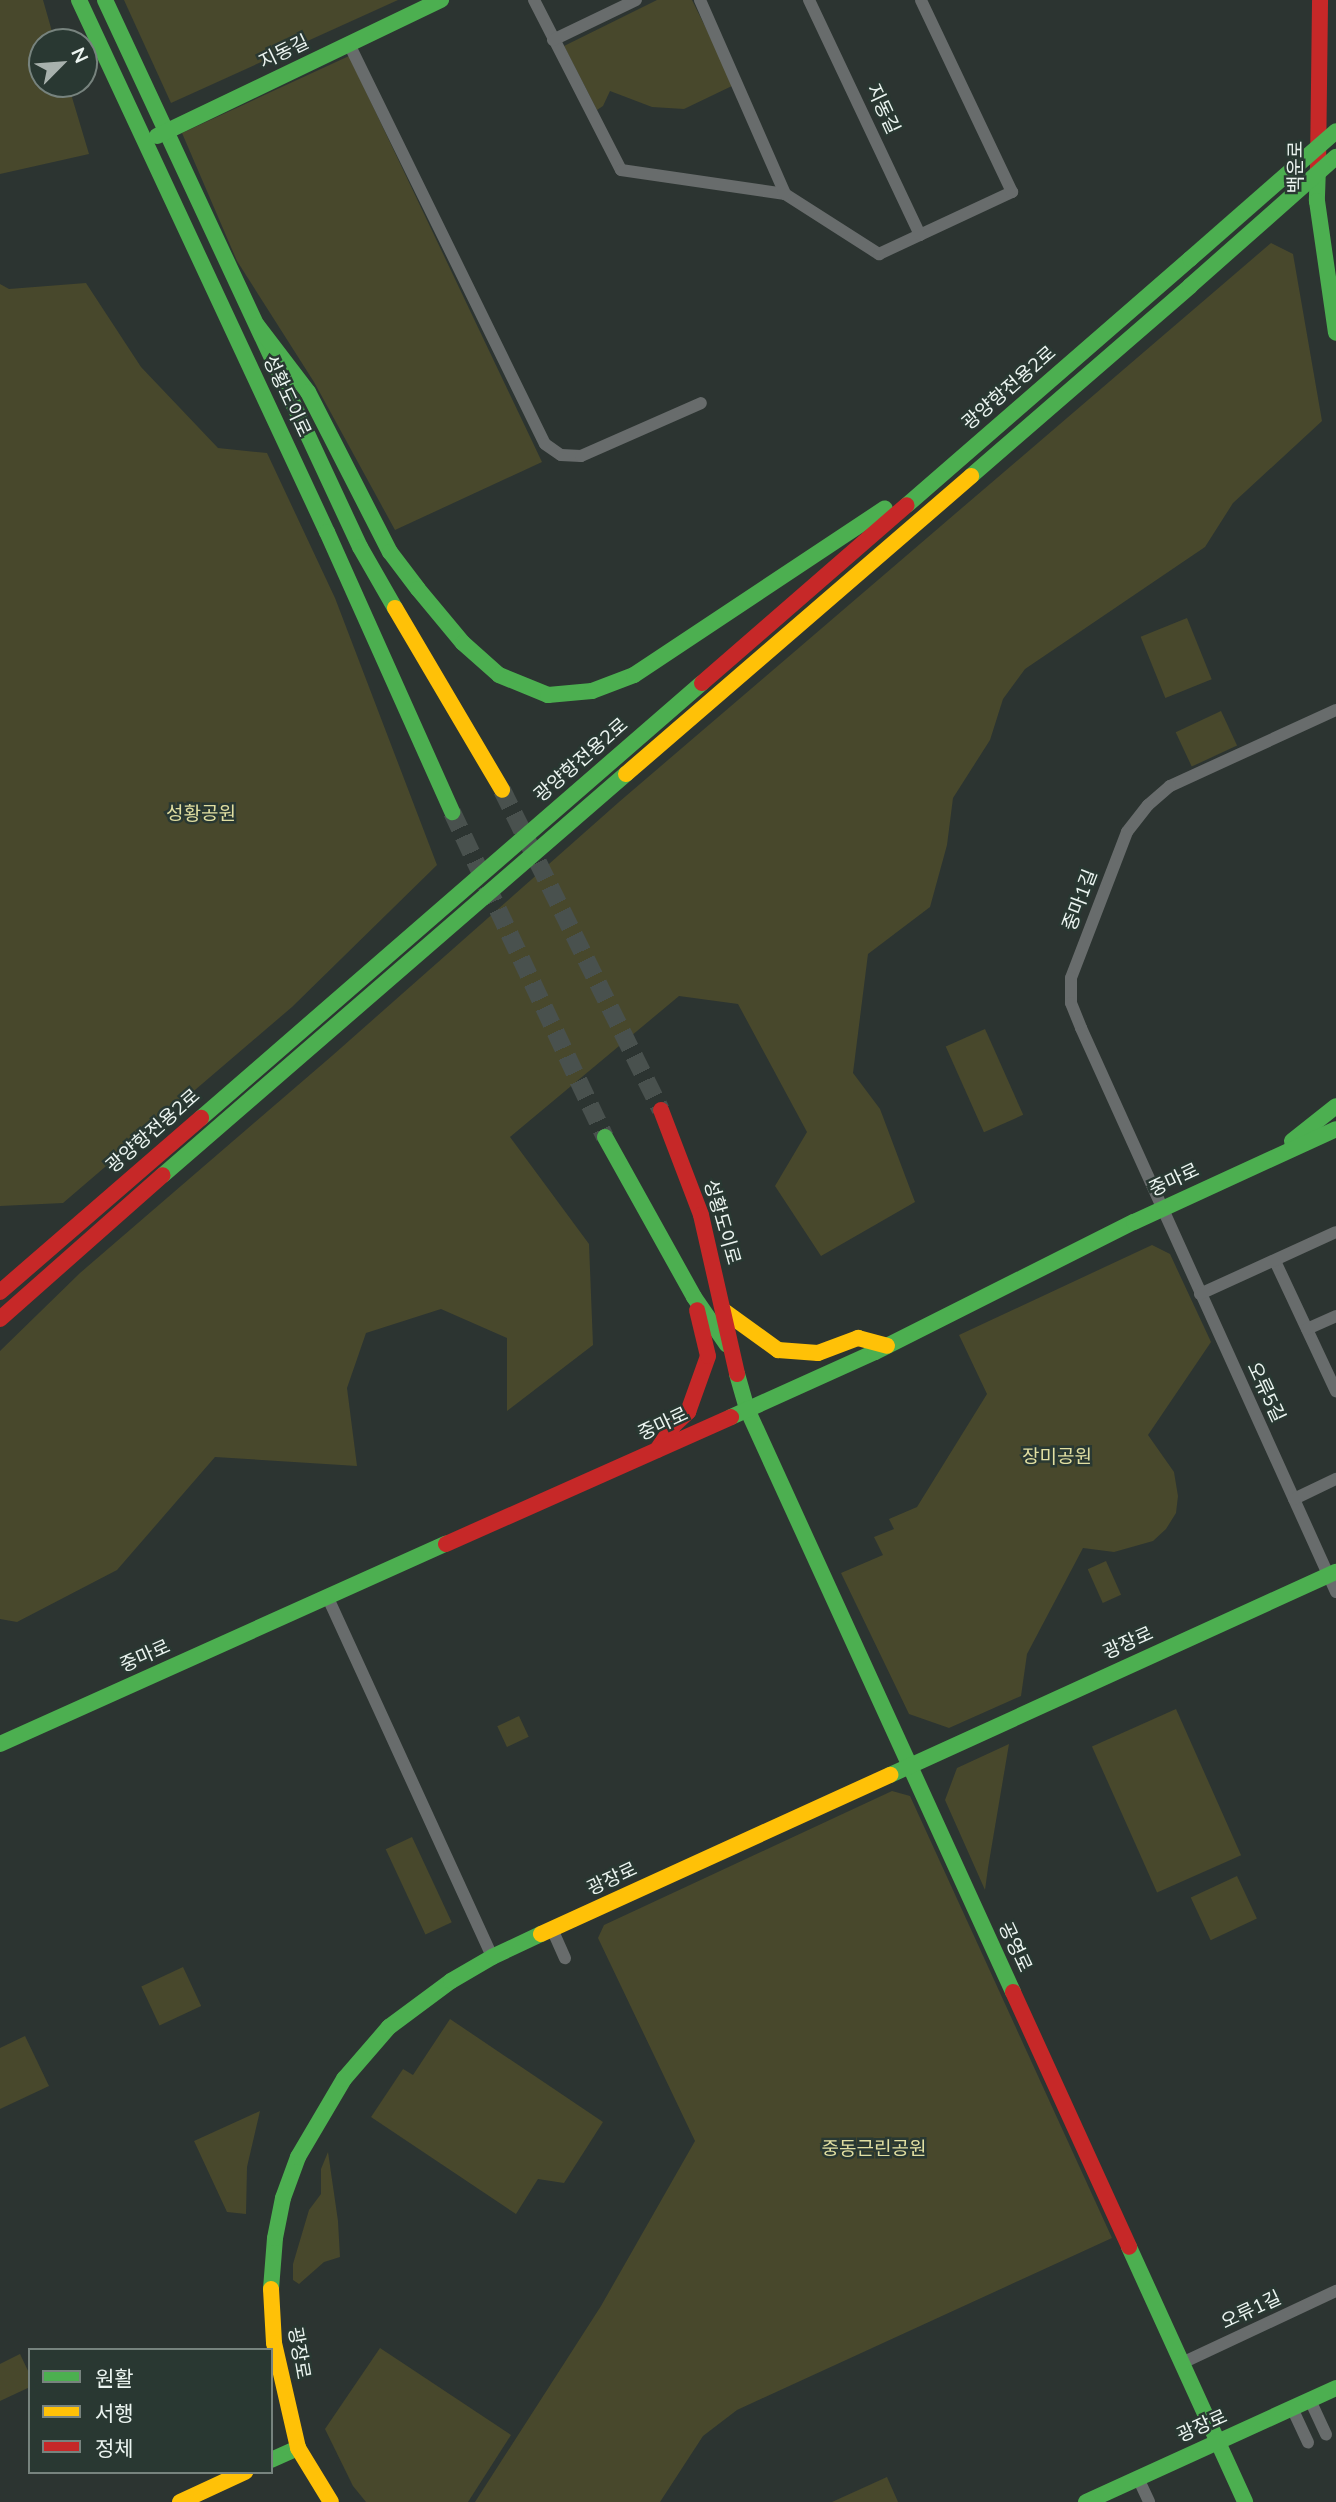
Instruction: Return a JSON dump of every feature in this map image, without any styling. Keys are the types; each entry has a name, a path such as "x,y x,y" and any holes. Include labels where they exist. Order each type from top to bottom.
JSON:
{"main road":[{"name":"성황도이로","path":"79,0 327,532 452,812"},
{"name":"성황도이로","path":"105,0 360,547 502,790"},
{"name":"지동길","path":"145,140 167,132 349,44 412,6 441,0"},
{"name":"백운로","path":"1320,0 1317,201 1336,333"},
{"name":"광양항전용2로","path":"0,1292 1336,131"},
{"name":"광양항전용2로","path":"0,1319 69,1256 1336,157"},
{"path":"257,325 308,392 390,552 418,589 463,643 499,675 548,695 592,691 634,674 963,456"},
{"path":"1271,1158 1336,1106"},
{"name":"성황도이로","path":"661,1110 701,1215 724,1311 729,1349 747,1409"},
{"name":"중마로","path":"0,1744 887,1346 1161,1209 1336,1129"},
{"name":"성황도이로","path":"605,1137 694,1297 729,1349"},
{"path":"656,1450 673,1426 688,1412 708,1356 694,1297"},
{"path":"724,1311 778,1350 818,1353 858,1338 887,1346"},
{"name":"공영로","path":"747,1409 1245,2502"},
{"name":"광장로","path":"331,2502 298,2448 274,2343 270,2297 275,2238 283,2198 298,2157 344,2079 389,2027 451,1981 492,1957 1332,1573"},
{"name":"광장로","path":"1086,2502 1336,2388"},
{"path":"273,2459 298,2448"},
{"path":"180,2502 241,2474"}],"street":[{"path":"534,0 621,170 785,194 879,254 1012,192 921,0"},
{"path":"553,40 636,0"},
{"path":"699,0 785,194"},
{"name":"지동길","path":"809,0 920,235"},
{"path":"349,44 545,444 561,454 581,456 701,403"},
{"name":"중마1길","path":"1161,1209 1071,1003 1071,978 1126,832 1148,805 1170,786 1336,710"},
{"name":"오류5길","path":"1161,1209 1294,1499 1332,1573 1336,1592"},
{"path":"1200,1294 1336,1232"},
{"path":"1275,1261 1336,1391"},
{"path":"1307,1329 1336,1316"},
{"path":"1294,1499 1336,1479"},
{"path":"328,1598 492,1957"},
{"path":"552,1930 565,1958"},
{"name":"오류1길","path":"1182,2363 1336,2291"},
{"path":"1310,2400 1326,2434"},
{"path":"1292,2408 1308,2442"},
{"path":"1138,2478 1149,2502"}],"green space":[{"path":"0,0 43,0 51,28 28,28 28,98 72,98 89,154 0,174"},
{"path":"124,0 398,0 171,103"},
{"path":"657,0 692,0 734,85 684,109 652,107 610,91 603,106 597,110 564,46"},
{"path":"349,56 542,462 395,530 314,382 237,261 182,133"},
{"path":"1271,243 1293,254 1322,421 1233,503 1205,547 1025,669 1003,699 990,740 953,798 947,845 930,907 868,954 853,1073 880,1109 915,1202 821,1256 775,1186 807,1132 738,1004 679,996 510,1137 589,1244 593,1345 507,1411 507,1338 441,1309 366,1333 347,1388 357,1466 215,1457 117,1570 17,1622 0,1619 0,1351 80,1273 333,1055 619,802"},
{"name":"성황공원","path":"86,283 141,367 218,448 267,453 335,598 437,865 292,1007 63,1203 0,1206 0,284 9,289"},
{"path":"1187,618 1212,679 1165,698 1141,637"},
{"path":"1221,711 1237,745 1192,767 1176,732"},
{"path":"985,1029 1023,1115 984,1132 946,1046"},
{"name":"장미공원","path":"1152,1245 1170,1254 1211,1342 1148,1435 1174,1472 1178,1496 1176,1513 1166,1529 1153,1541 1114,1552 1083,1548 1027,1654 1021,1696 949,1728 909,1714 841,1573 883,1555 874,1537 894,1529 889,1519 917,1507 987,1394 959,1335"},
{"path":"1106,1561 1121,1595 1103,1603 1088,1569"},
{"path":"1176,1709 1241,1855 1157,1893 1092,1746"},
{"path":"519,1716 529,1737 507,1747 497,1726"},
{"path":"1009,1744 985,1890 945,1800 957,1768"},
{"name":"중동근린공원","path":"892,1791 910,1796 1112,2238 737,2410 703,2436 660,2502 475,2502 601,2306 695,2141 598,1938 604,1925"},
{"path":"412,1837 452,1922 425,1934 386,1849"},
{"path":"1237,1876 1257,1919 1211,1940 1191,1898"},
{"path":"183,1967 201,2006 159,2025 141,1986"},
{"path":"450,2019 603,2122 564,2183 538,2179 516,2214 371,2117 403,2069 413,2075"},
{"path":"25,2036 49,2086 0,2109 0,2048"},
{"path":"260,2111 247,2167 246,2214 227,2212 194,2141"},
{"path":"328,2152 338,2221 340,2257 324,2262 299,2284 293,2280 293,2264 309,2210 321,2194 321,2169"},
{"path":"380,2348 511,2435 468,2502 366,2502 353,2486 325,2429"},
{"path":"20,2354 28,2371 28,2388 0,2401 0,2364"},
{"path":"887,2477 898,2502 832,2502"}],"tunnel":[{"path":"502,790 661,1110"},
{"path":"452,812 605,1137"}],"traffic: fast":[{"path":"79,0 327,532 452,812"},
{"path":"105,0 360,547 395,608"},
{"path":"157,136 441,0"},
{"path":"1190,259 1336,131"},
{"path":"1190,286 1336,157"},
{"path":"1318,167 1317,201 1336,333"},
{"path":"907,505 1190,259"},
{"path":"971,476 1190,286"},
{"path":"257,325 308,392 390,552 418,589 463,643 499,675 548,695 592,691 634,675 885,508"},
{"path":"201,1118 702,683"},
{"path":"163,1175 626,774"},
{"path":"1292,1141 1336,1106"},
{"path":"731,1417 875,1352 1134,1222 1336,1129"},
{"path":"605,1137 694,1297 727,1345"},
{"path":"737,1374 747,1409 1013,1992"},
{"path":"0,1744 446,1544"},
{"path":"890,1775 1336,1572"},
{"path":"271,2289 275,2238 283,2198 298,2157 344,2079 389,2027 451,1981 492,1957 541,1934"},
{"path":"1129,2247 1245,2502"},
{"path":"1086,2502 1336,2388"},
{"path":"273,2459 298,2448"}],"traffic: slow":[{"path":"626,774 971,476"},
{"path":"395,608 502,790"},
{"path":"724,1311 778,1350 818,1353 858,1338 887,1346"},
{"path":"541,1934 890,1775"},
{"path":"271,2289 274,2343 298,2448 331,2502"},
{"path":"180,2502 241,2474"}],"traffic: jam":[{"path":"1318,167 1320,0"},
{"path":"702,683 907,505"},
{"path":"661,1110 701,1215 737,1374"},
{"path":"0,1292 201,1118"},
{"path":"0,1319 163,1175"},
{"path":"657,1450 673,1426 688,1412 708,1356 697,1310"},
{"path":"446,1544 731,1417"},
{"path":"1013,1992 1129,2247"}]}
